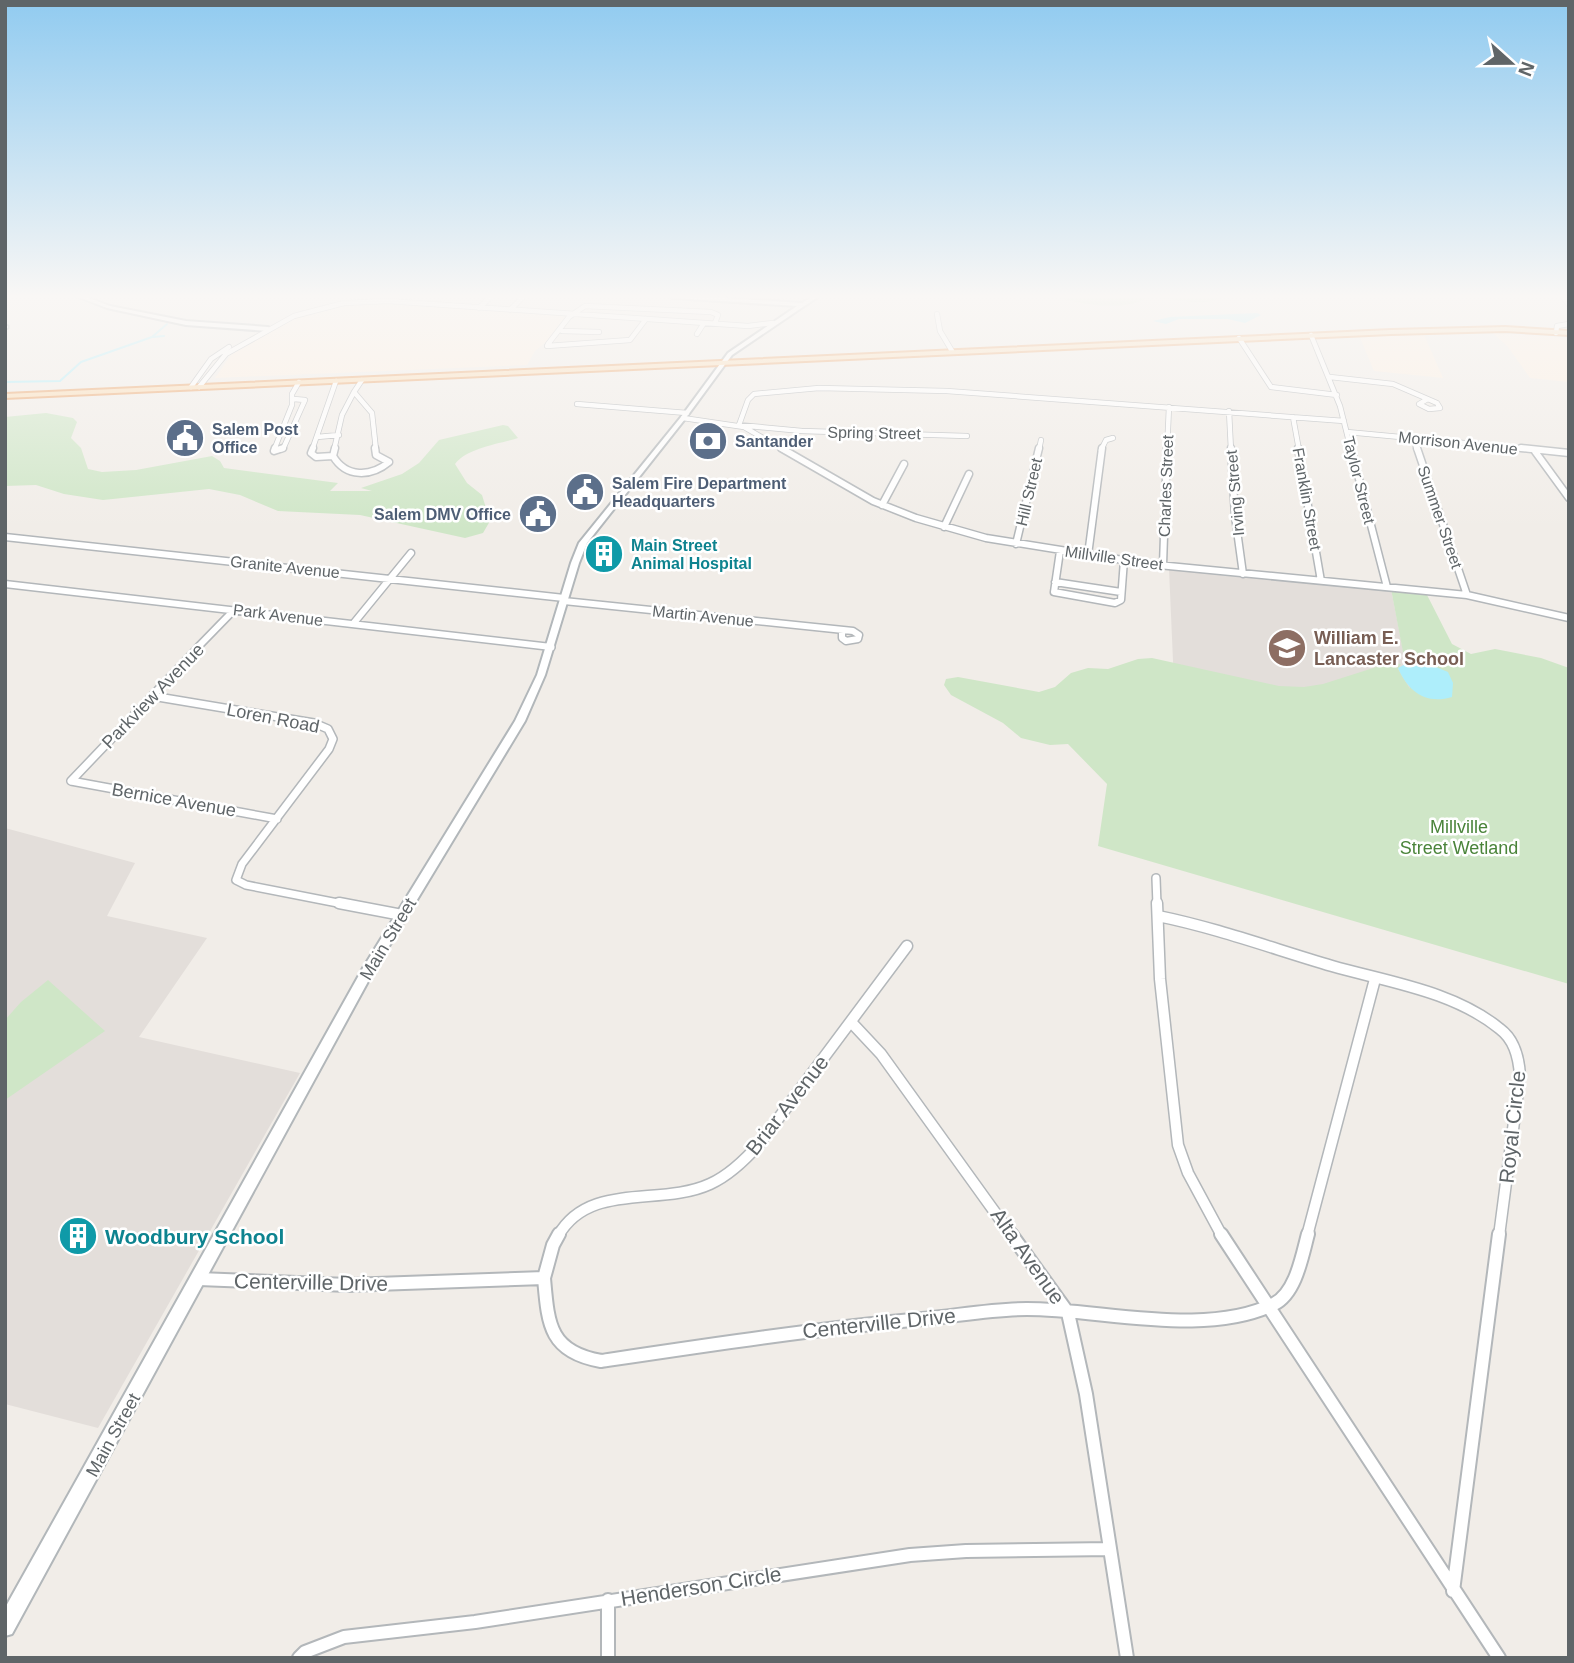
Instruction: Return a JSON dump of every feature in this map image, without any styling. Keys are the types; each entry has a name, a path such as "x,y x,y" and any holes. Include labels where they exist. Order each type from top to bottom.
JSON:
{"main road":[{"path":"5,396 484,374"},
{"name":"Main Street","path":"5,1627 361,983 510,739 536,688 551,647 576,558 584,542 685,416 715,374"}],"street":[{"path":"195,387 208,374"},
{"path":"1261,374 1271,387 1336,395"},
{"name":"Taylor Street","path":"1328,374 1344,421 1388,587"},
{"path":"1330,377 1391,384 1426,400"},
{"path":"354,392 368,402 375,422 375,453 387,460 388,464 374,472 350,472 338,466 333,456 339,435 340,415 354,392 362,380"},
{"path":"333,456 312,455 336,381"},
{"path":"294,399 305,400 283,449 274,451 294,399 292,394 299,382"},
{"path":"738,425 748,400 754,394 802,388 947,391 1344,421"},
{"name":"Millville Street","path":"577,404 738,425 882,505 944,527 1016,544 1124,561 1467,595 1569,618"},
{"name":"Charles Street","path":"1164,565 1169,407"},
{"name":"Irving Street","path":"1229,411 1235,516 1243,574"},
{"name":"Franklin Street","path":"1293,417 1321,581"},
{"name":"Spring Street","path":"738,425 802,431 967,436"},
{"name":"Morrison Avenue","path":"1347,432 1569,453"},
{"path":"317,437 339,435"},
{"path":"1088,555 1102,445 1106,440 1114,438"},
{"name":"Summer Street","path":"1413,438 1467,595"},
{"name":"Hill Street","path":"1016,544 1041,440"},
{"path":"1534,450 1569,498"},
{"path":"882,505 904,464"},
{"path":"944,527 969,474"},
{"name":"Granite Avenue","path":"5,537 564,600"},
{"path":"1060,551 1053,590 1056,593 1115,603 1121,600 1124,561"},
{"path":"353,624 411,553"},
{"path":"1055,582 1121,592"},
{"name":"Park Avenue","path":"5,584 551,647"},
{"name":"Martin Avenue","path":"564,600 842,630"},
{"name":"Parkview Avenue","path":"71,781 234,610"},
{"name":"Loren Road","path":"152,696 314,723 328,729 333,739 329,749 277,819"},
{"name":"Bernice Avenue","path":"71,781 277,819"},
{"path":"277,819 239,869 237,882 402,915"},
{"path":"1156,878 1164,1033 1178,1145 1188,1173 1217,1230 1499,1658"},
{"name":"Royal Circle","path":"1158,916 1184,921 1440,999 1491,1021 1513,1042 1520,1066 1454,1591"},
{"name":"Briar Avenue","path":"544,1278 557,1232 578,1212 614,1198 700,1188 736,1168 760,1143 907,946"},
{"path":"1268,1307 1287,1291 1303,1254 1375,979"},
{"name":"Alta Avenue","path":"851,1022 881,1054 1068,1312 1081,1369 1127,1658"},
{"name":"Centerville Drive","path":"199,1279 348,1285 544,1278 547,1313 556,1339 574,1357 601,1361 844,1326 1027,1309 1142,1319 1217,1319 1242,1316 1268,1307"},
{"name":"Henderson Circle","path":"299,1658 305,1651 344,1637 475,1622 910,1555 966,1550 1110,1549"},
{"path":"608,1601 608,1658"}],"shaded area":[{"path":"218,374 320,374 215,378"},
{"path":"1400,374 1441,374 1443,378"},
{"path":"1527,374 1569,374 1569,382 1530,378"},
{"name":"William E. Lancaster School","path":"1169,569 1391,589 1420,737 1175,707"},
{"path":"5,828 135,863 107,916 207,938 139,1037 300,1073 98,1428 5,1404"}],"green space":[{"path":"46,413 73,418 77,422 71,438 81,448 88,469 102,472 136,470 212,456 220,461 224,468 338,483 330,491 372,491 361,488 402,474 419,463 439,440 503,425 508,426 518,438 475,450 455,464 467,483 482,495 490,521 483,533 465,538 360,515 278,511 240,495 209,489 103,500 64,494 36,485 5,486 5,417"},
{"name":"Millville Street Wetland","path":"1391,589 1426,593 1452,644 1471,654 1495,649 1541,658 1569,668 1569,984 1098,846 1107,784 1068,744 1050,745 1021,738 1003,723 951,695 944,685 946,679 958,677 1039,692 1055,687 1071,673 1088,668 1108,669 1138,659 1152,658 1279,686 1304,687 1323,684 1389,663 1401,664 1398,669 1410,689"},
{"path":"48,980 105,1031 5,1100 5,1020 21,1002"}],"water":[{"path":"1409,662 1431,665 1448,672 1453,683 1452,697 1434,699 1412,689 1398,668"}],"waterway":[{"path":"5,382 60,381 68,374"}],"place":[{"name":"Salem Post Office","path":"185,438"},
{"name":"Santander","path":"708,441"},
{"name":"Salem Fire Department Headquarters","path":"585,492"},
{"name":"Salem DMV Office","path":"538,514"},
{"name":"Main Street Animal Hospital","path":"604,554"},
{"name":"William E. Lancaster School","path":"1287,648"},
{"name":"Woodbury School","path":"78,1236"}]}
